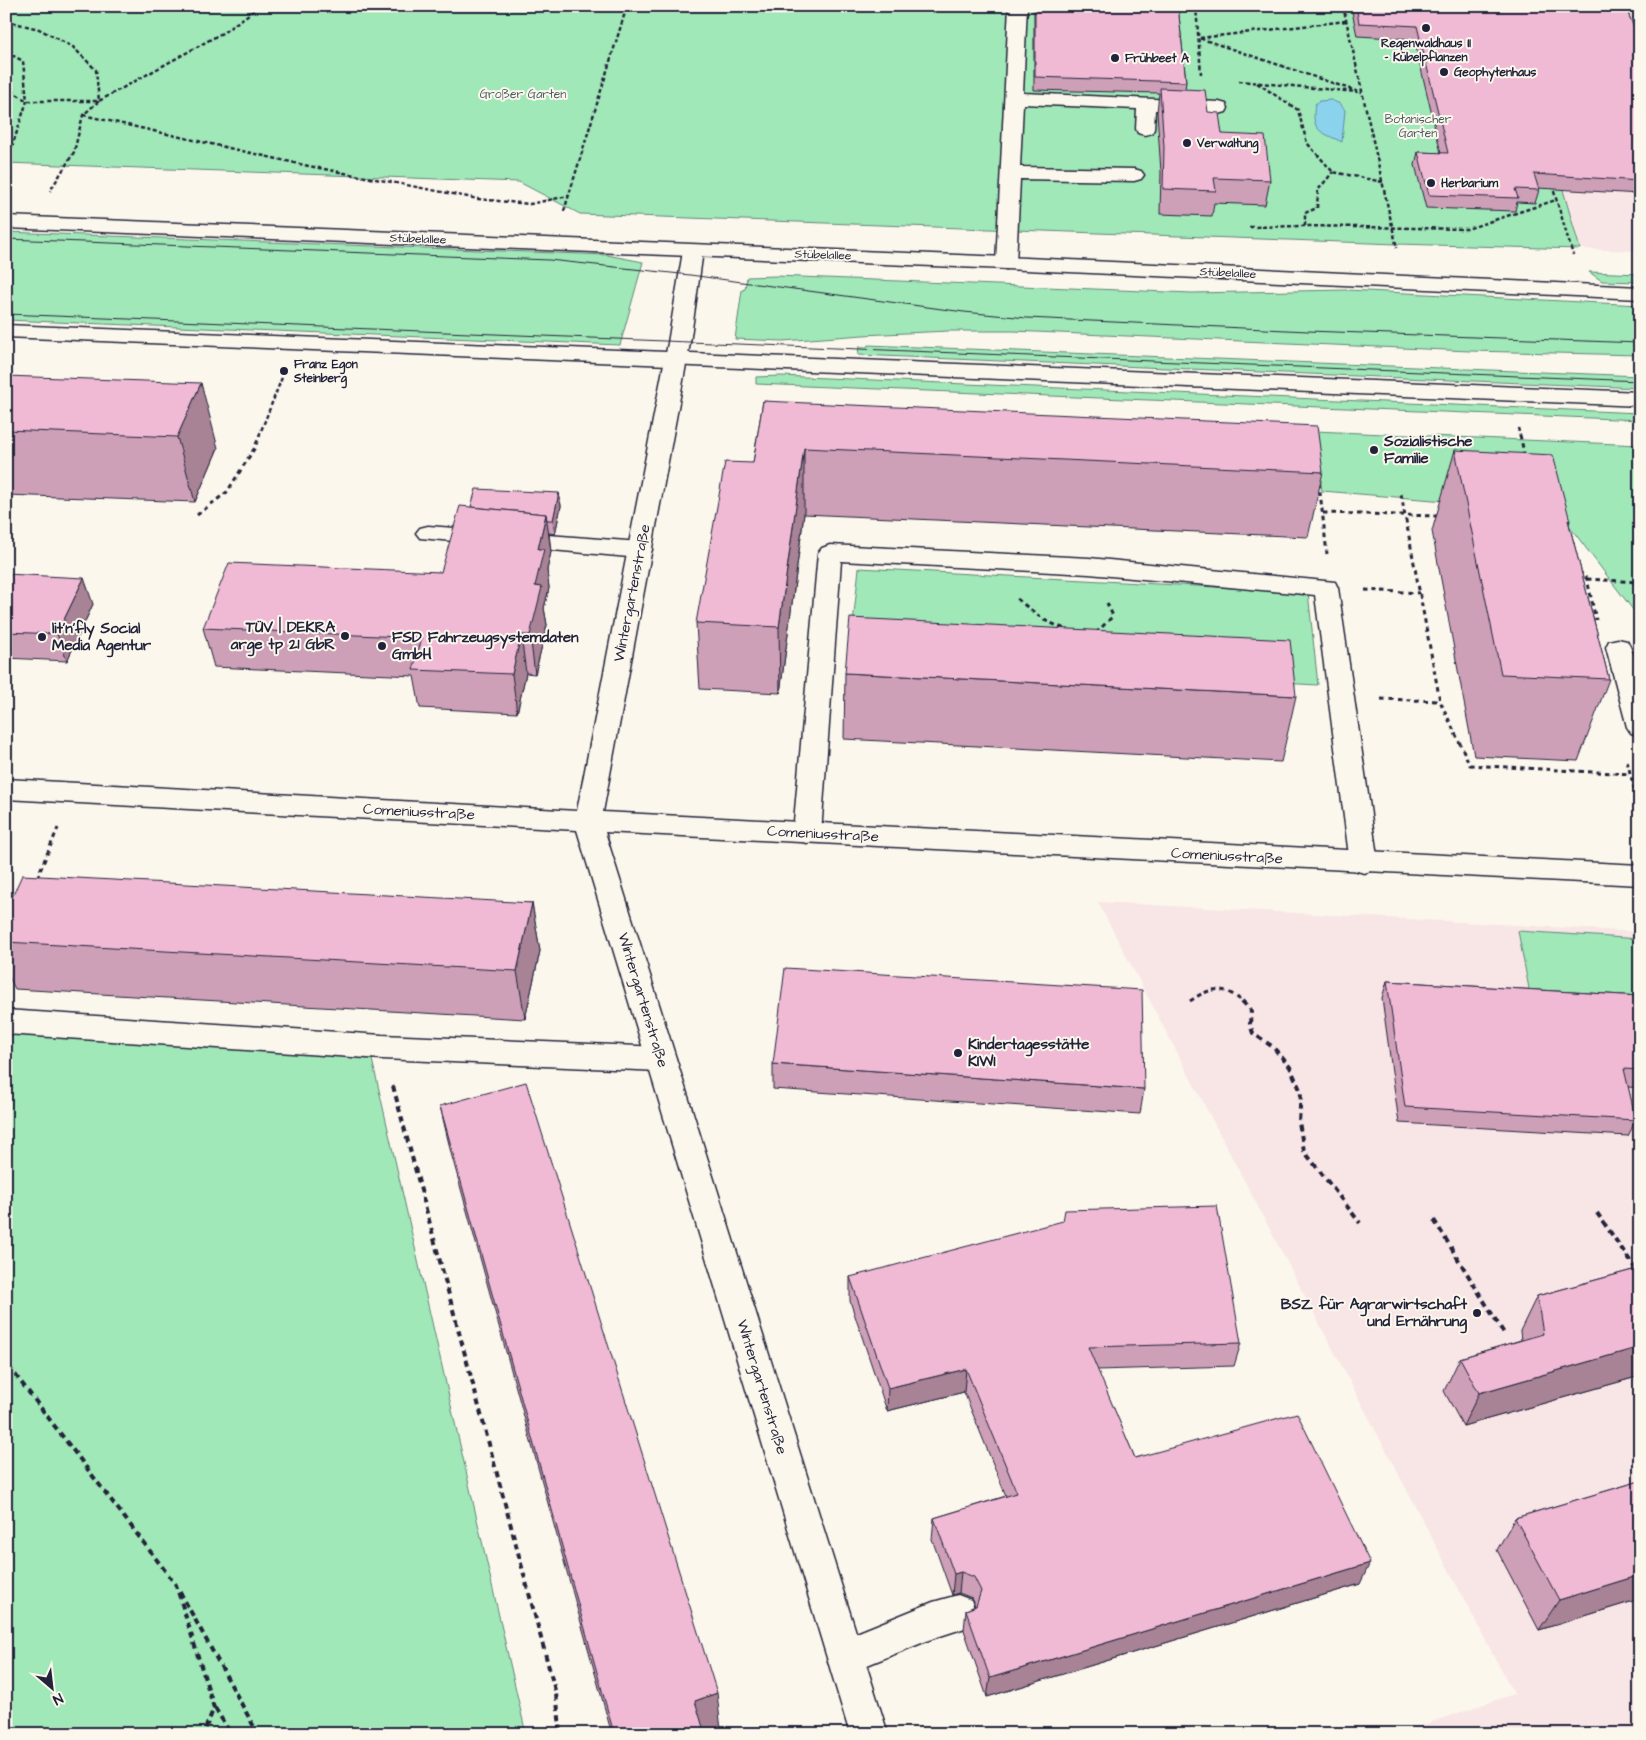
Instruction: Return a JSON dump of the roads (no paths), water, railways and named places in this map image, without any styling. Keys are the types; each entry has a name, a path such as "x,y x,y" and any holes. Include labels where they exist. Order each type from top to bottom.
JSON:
{"main road":[{"path":"1006,263 1018,6"},
{"path":"1014,98 1219,108"},
{"path":"1145,129 1146,104"},
{"path":"1011,173 1134,175"},
{"name":"Stübelallee","path":"6,222 1006,263 1640,293"},
{"name":"Wintergartenstraße","path":"693,251 676,359 588,822 869,1734"},
{"path":"6,331 1640,399"},
{"path":"428,532 640,550"},
{"path":"807,833 830,553 997,563 1089,566 1326,588 1364,863"},
{"path":"1618,647 1640,727"},
{"name":"Comeniusstraße","path":"6,789 588,822 1640,876"},
{"path":"6,1022 382,1047 661,1059"},
{"path":"845,1656 933,1620 958,1613"}],"water":[{"path":"1331,100 1340,104 1345,110 1342,142 1318,129 1314,120 1315,104 1320,101"}],"tram line":[{"path":"6,239 549,260 690,275 964,312 1027,318 1308,331 1640,343"},
{"path":"6,314 1640,381"}],"place":[{"name":"Regenwaldhaus II - Kübelpflanzen","path":"1426,28"},
{"name":"Frühbeet A","path":"1115,58"},
{"name":"Geophytenhaus","path":"1444,72"},
{"name":"Verwaltung","path":"1187,143"},
{"name":"Herbarium","path":"1431,183"},
{"name":"Franz Egon Steinberg","path":"284,371"},
{"name":"Sozialistische Familie","path":"1374,450"},
{"name":"TÜV | DEKRA arge tp 21 GbR","path":"345,636"},
{"name":"lit'n'fly Social Media Agentur","path":"42,637"},
{"name":"FSD Fahrzeugsystemdaten GmbH","path":"382,646"},
{"name":"Kindertagesstätte KIWI","path":"958,1053"},
{"name":"BSZ für Agrarwirtschaft und Ernährung","path":"1477,1313"}],"park label":[{"name":"Großer Garten","path":"523,94"},
{"name":"Botanischer Garten","path":"1418,126"}]}
